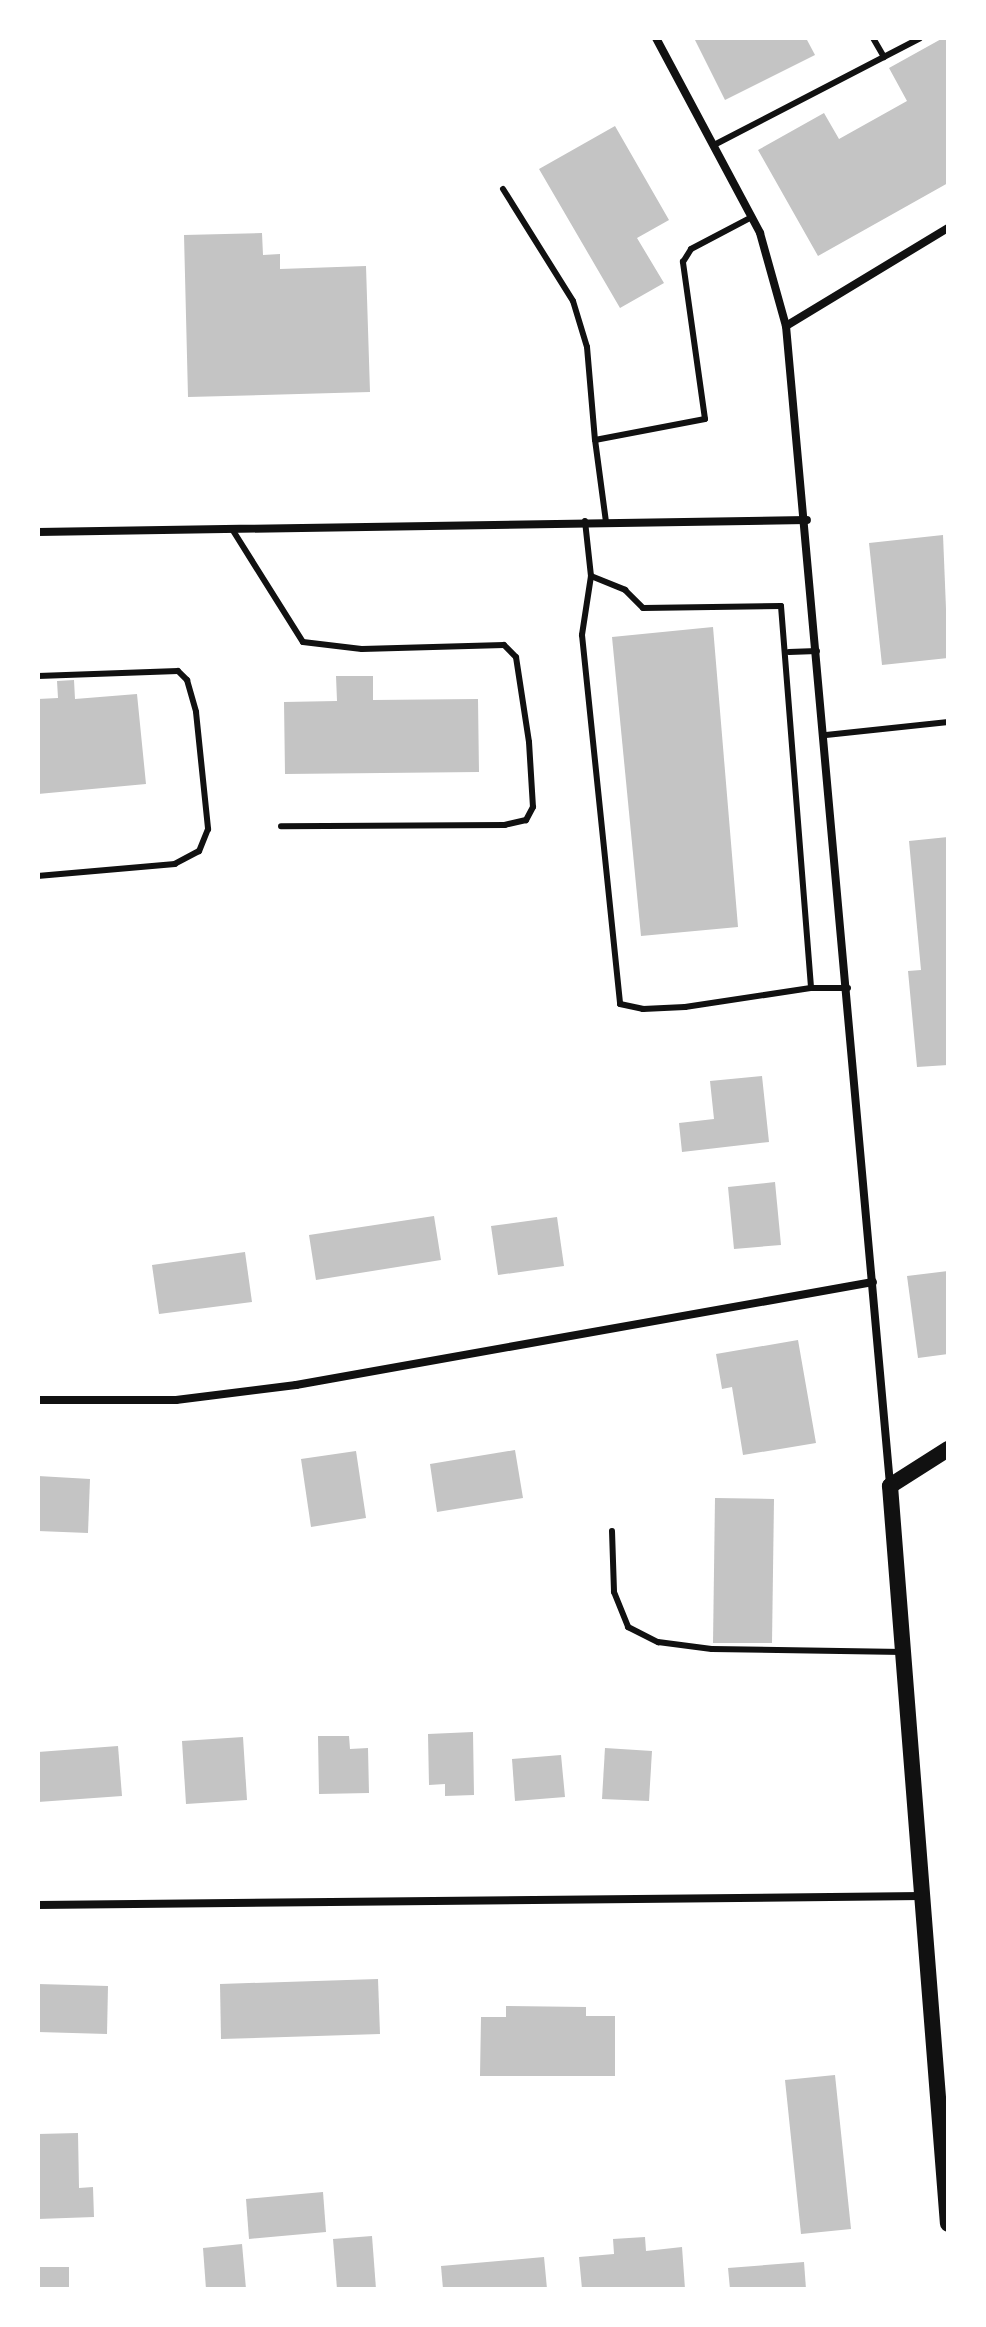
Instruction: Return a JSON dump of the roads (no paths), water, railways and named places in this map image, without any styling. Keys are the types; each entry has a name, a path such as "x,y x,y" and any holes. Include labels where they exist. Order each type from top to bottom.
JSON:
{"main road":[{"path":"948,1449 890,1486 948,2224"}],"street":[{"path":"656,38 752,217 778,285 786,326 807,520 890,1486"},
{"path":"786,326 948,228"},
{"path":"38,532 585,521 807,520"},
{"path":"38,1400 176,1400 296,1385 873,1282"},
{"path":"38,1905 922,1896"}],"lane":[{"path":"873,38 884,57"},
{"path":"714,145 920,38"},
{"path":"503,189 573,301 587,347 606,522"},
{"path":"595,440 705,419 683,262 691,249 752,217"},
{"path":"585,521 591,576 582,635 620,1004 643,1009 685,1007 811,988 848,988"},
{"path":"232,529 263,587 303,642 362,649 504,645 516,657 529,742 533,807 526,820 505,825 281,826"},
{"path":"591,576 625,590 643,608 781,606 789,652 811,988"},
{"path":"789,652 818,651"},
{"path":"38,676 178,671 187,680 196,712 208,829 199,851 175,864 38,876"},
{"path":"826,735 948,722"},
{"path":"612,1531 614,1592 628,1627 658,1642 712,1649 903,1652"}]}
